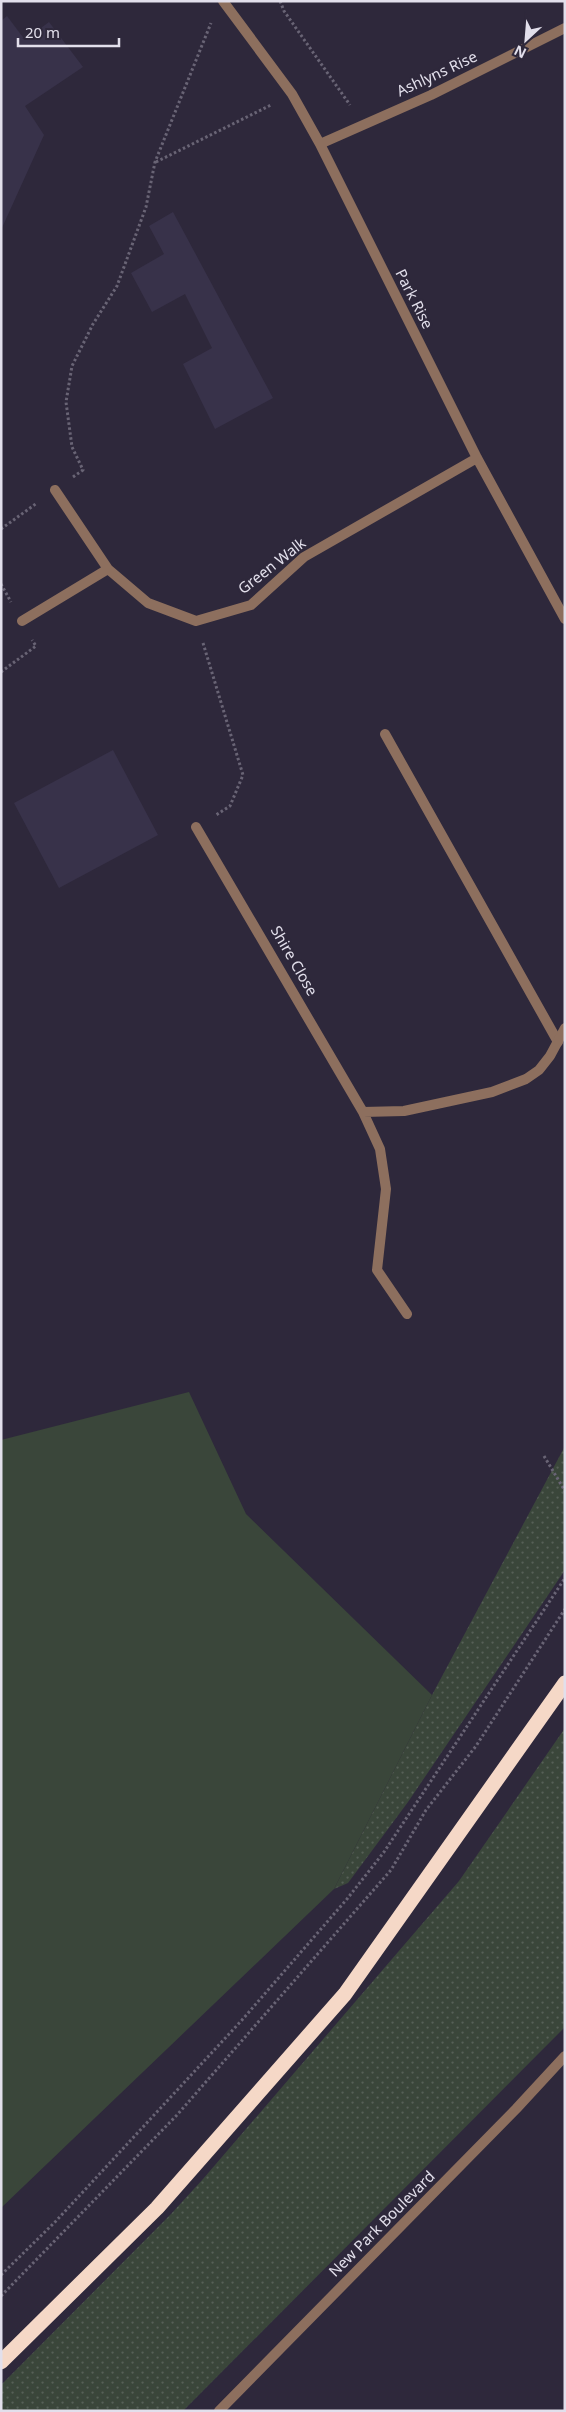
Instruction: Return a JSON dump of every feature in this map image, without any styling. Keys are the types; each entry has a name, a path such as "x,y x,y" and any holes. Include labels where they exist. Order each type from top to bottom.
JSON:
{"highway":[{"path":"1,2362 157,2208 345,1994 565,1683"}],"street":[{"name":"Park Rise","path":"224,1 292,94 320,144 477,458 565,619"},
{"name":"Ashlyns Rise","path":"320,144 431,94 565,28"},
{"name":"Green Walk","path":"196,621 251,605 304,556 477,458"},
{"path":"55,490 108,569 148,603 196,621"},
{"path":"22,621 108,569"},
{"path":"385,734 558,1042"},
{"name":"Shire Close","path":"196,827 364,1112 380,1149 386,1189 377,1270 407,1314"},
{"path":"364,1112 404,1111 492,1092 526,1079 539,1070 565,1028"},
{"name":"New Park Boulevard","path":"219,2411 502,2123 565,2056"}],"path":[{"path":"280,1 284,11 363,124"},
{"path":"1,529 83,470 72,446 66,402 72,366 93,324 117,286 146,208 155,162 212,19"},
{"path":"155,162 292,94"},
{"path":"196,621 243,775 230,806 196,827"},
{"path":"544,1456 565,1491"},
{"path":"1,2275 56,2221 235,2027 347,1899 384,1852 565,1578"},
{"path":"1,2296 177,2115 391,1870 426,1810 476,1746 565,1609"}],"shaded area":[{"path":"7,16 25,40 49,22 83,67 25,106 44,135 1,230 1,21"},
{"path":"173,212 273,398 215,429 183,364 212,348 185,294 152,312 131,273 164,254 149,226"},
{"path":"113,750 158,835 59,888 14,803"}],"green space":[{"path":"189,1392 246,1514 432,1695 334,1889 1,2208 1,1440"},
{"path":"565,1446 565,1570 408,1802 348,1883 334,1889 432,1695"},
{"path":"565,1728 565,2027 183,2411 1,2411 1,2385 171,2214 203,2179 459,1881"}]}
